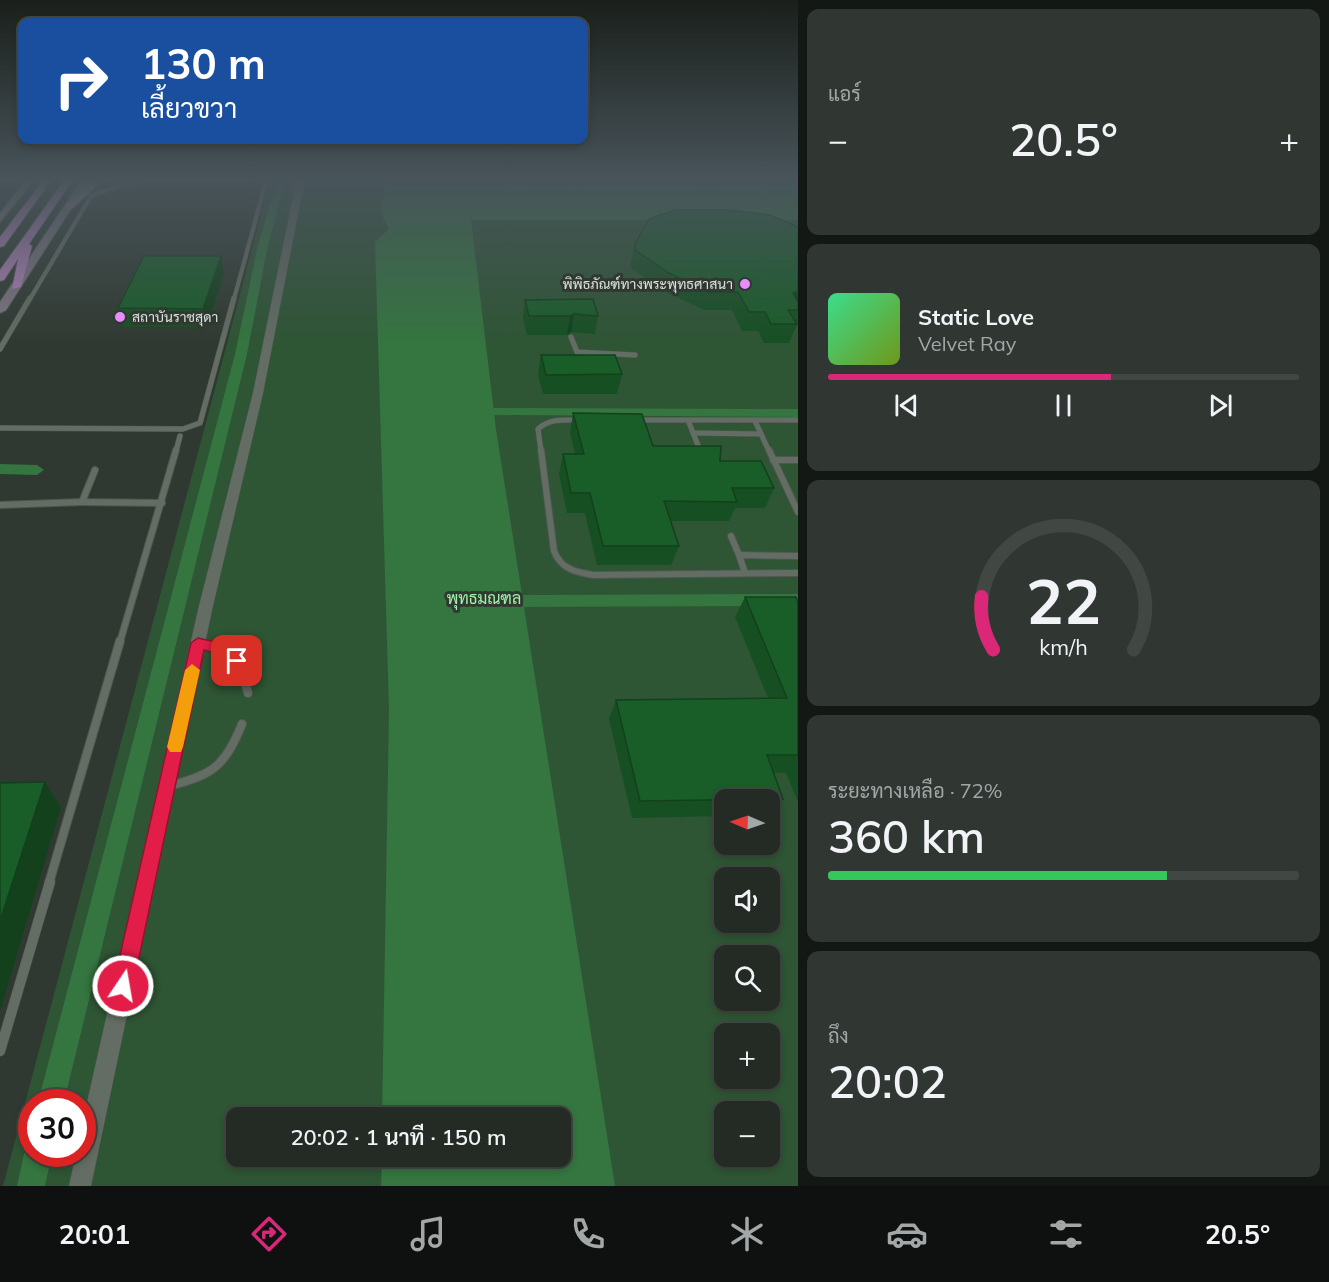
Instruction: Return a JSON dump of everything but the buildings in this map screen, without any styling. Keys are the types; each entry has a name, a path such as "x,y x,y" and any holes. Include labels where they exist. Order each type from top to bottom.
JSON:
{"highway":[{"path":"0,278 31,234"},
{"path":"16,287 31,234"}],"main road":[{"path":"0,310 52,233"}],"street":[{"path":"80,1186 198,643 258,393 290,233"}],"lane":[{"path":"0,349 69,233"},
{"path":"0,429 182,432 196,425 202,419 252,233"},
{"path":"571,337 578,359"},
{"path":"577,352 635,355"},
{"path":"587,420 555,420 541,424 537,429 554,551 558,563 567,569 593,575 798,573"},
{"path":"629,420 798,420"},
{"path":"688,420 699,448"},
{"path":"755,421 798,512"},
{"path":"0,1051 182,432"},
{"path":"693,433 761,434"},
{"path":"773,460 798,460"},
{"path":"82,502 95,470"},
{"path":"0,505 82,502 162,503"},
{"path":"731,536 745,573"},
{"path":"740,555 798,556"},
{"path":"198,643 222,649 237,661 245,676 248,693"},
{"path":"167,786 206,777 219,766 234,745 242,724"}],"green space":[{"name":"พุทธมณฑล","path":"256,233 798,233 798,1186 3,1186 18,1130 18,1167 96,1167 96,1089 29,1089"}],"shaded area":[{"path":"384,233 473,233 496,429 615,1186 381,1186 382,1167 571,1167 571,1107 382,1107 389,710 375,242"}],"waterway":[{"path":"54,1089 241,354 266,233"},
{"path":"494,412 798,413"},
{"path":"0,469 37,470"},
{"path":"523,601 798,600"},
{"path":"31,1186 35,1167"}],"slow traffic":[{"path":"175,747 192,670"}],"place":[{"name":"พิพิธภัณฑ์ทางพระพุทธศาสนา","path":"745,284"},
{"name":"สถาบันราชสุดา","path":"120,317"}],"route":[{"path":"123,986 198,643 222,649 237,661"}]}
